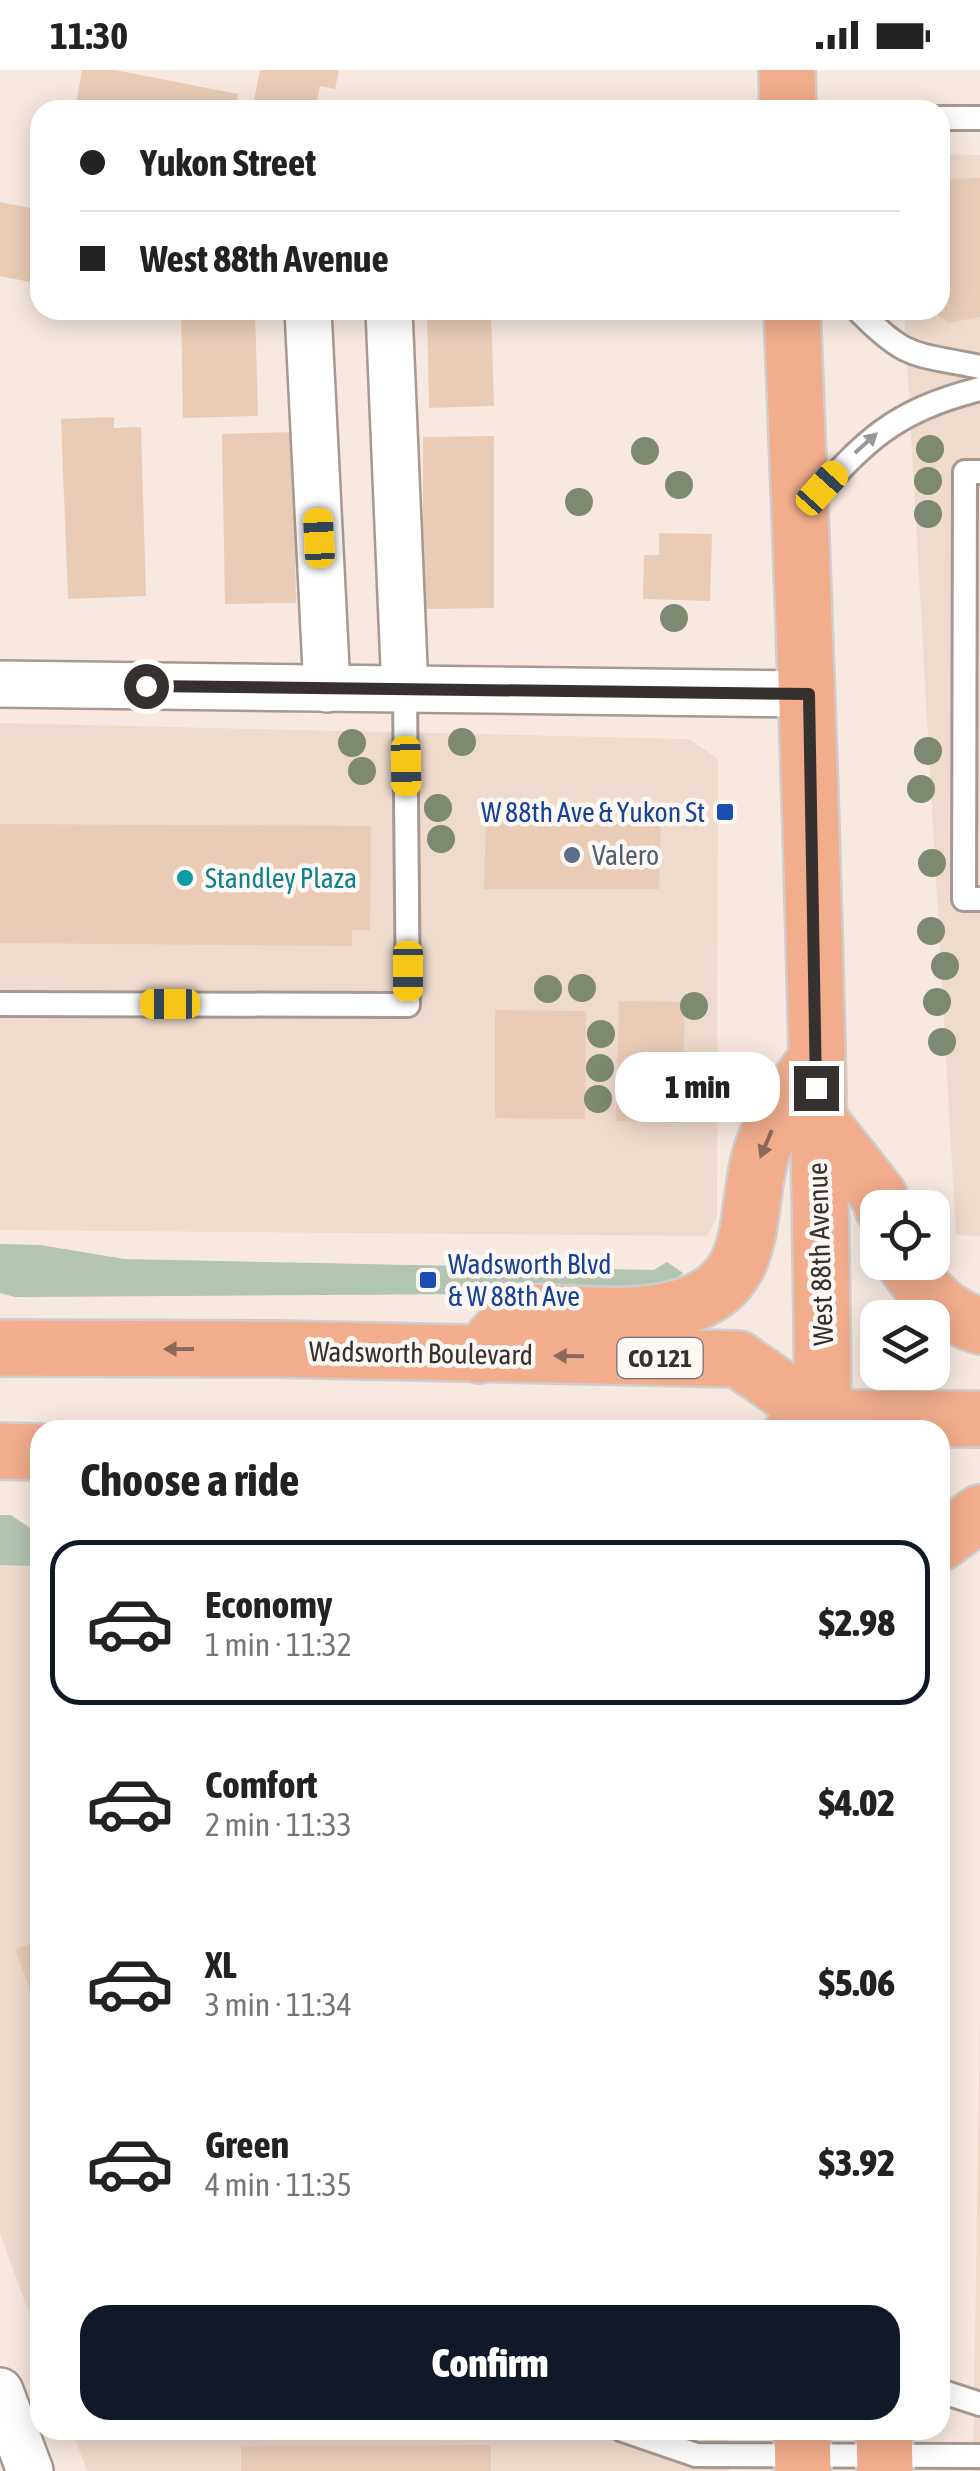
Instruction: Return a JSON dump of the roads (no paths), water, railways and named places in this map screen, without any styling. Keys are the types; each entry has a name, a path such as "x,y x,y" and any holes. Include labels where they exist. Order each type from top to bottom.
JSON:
{"main road":[{"path":"787,70 788,100"},
{"name":"West 88th Avenue","path":"792,320 809,694 816,1420"},
{"path":"479,1355 517,1312 647,1313 684,1307 716,1294 750,1236 759,1159 782,1108 815,1060"},
{"path":"816,1116 874,1190"},
{"path":"916,1280 929,1298 954,1318 980,1326"},
{"name":"Wadsworth Boulevard","path":"0,1348 738,1360 808,1420"},
{"path":"950,1420 980,1419"},
{"path":"0,1451 30,1452"},
{"path":"950,1536 980,1514"}],"street":[{"path":"308,320 327,690"},
{"path":"389,320 406,691"},
{"path":"0,684 809,694"},
{"path":"0,2390 30,2471"}],"lane":[{"path":"950,118 980,118"},
{"path":"867,320 892,346 926,359 980,367"},
{"path":"800,514 868,438 915,409 980,390"},
{"path":"980,472 965,472 964,899 980,899"},
{"path":"0,1004 408,1006 406,691"},
{"path":"950,2394 980,2404"},
{"path":"652,2440 696,2455 802,2451 980,2456"}],"place":[{"name":"W 88th Ave & Yukon St","path":"725,812"},
{"name":"Valero","path":"572,855"},
{"name":"Standley Plaza","path":"185,878"},
{"name":"Wadsworth Blvd & W 88th Ave","path":"428,1280"}]}
